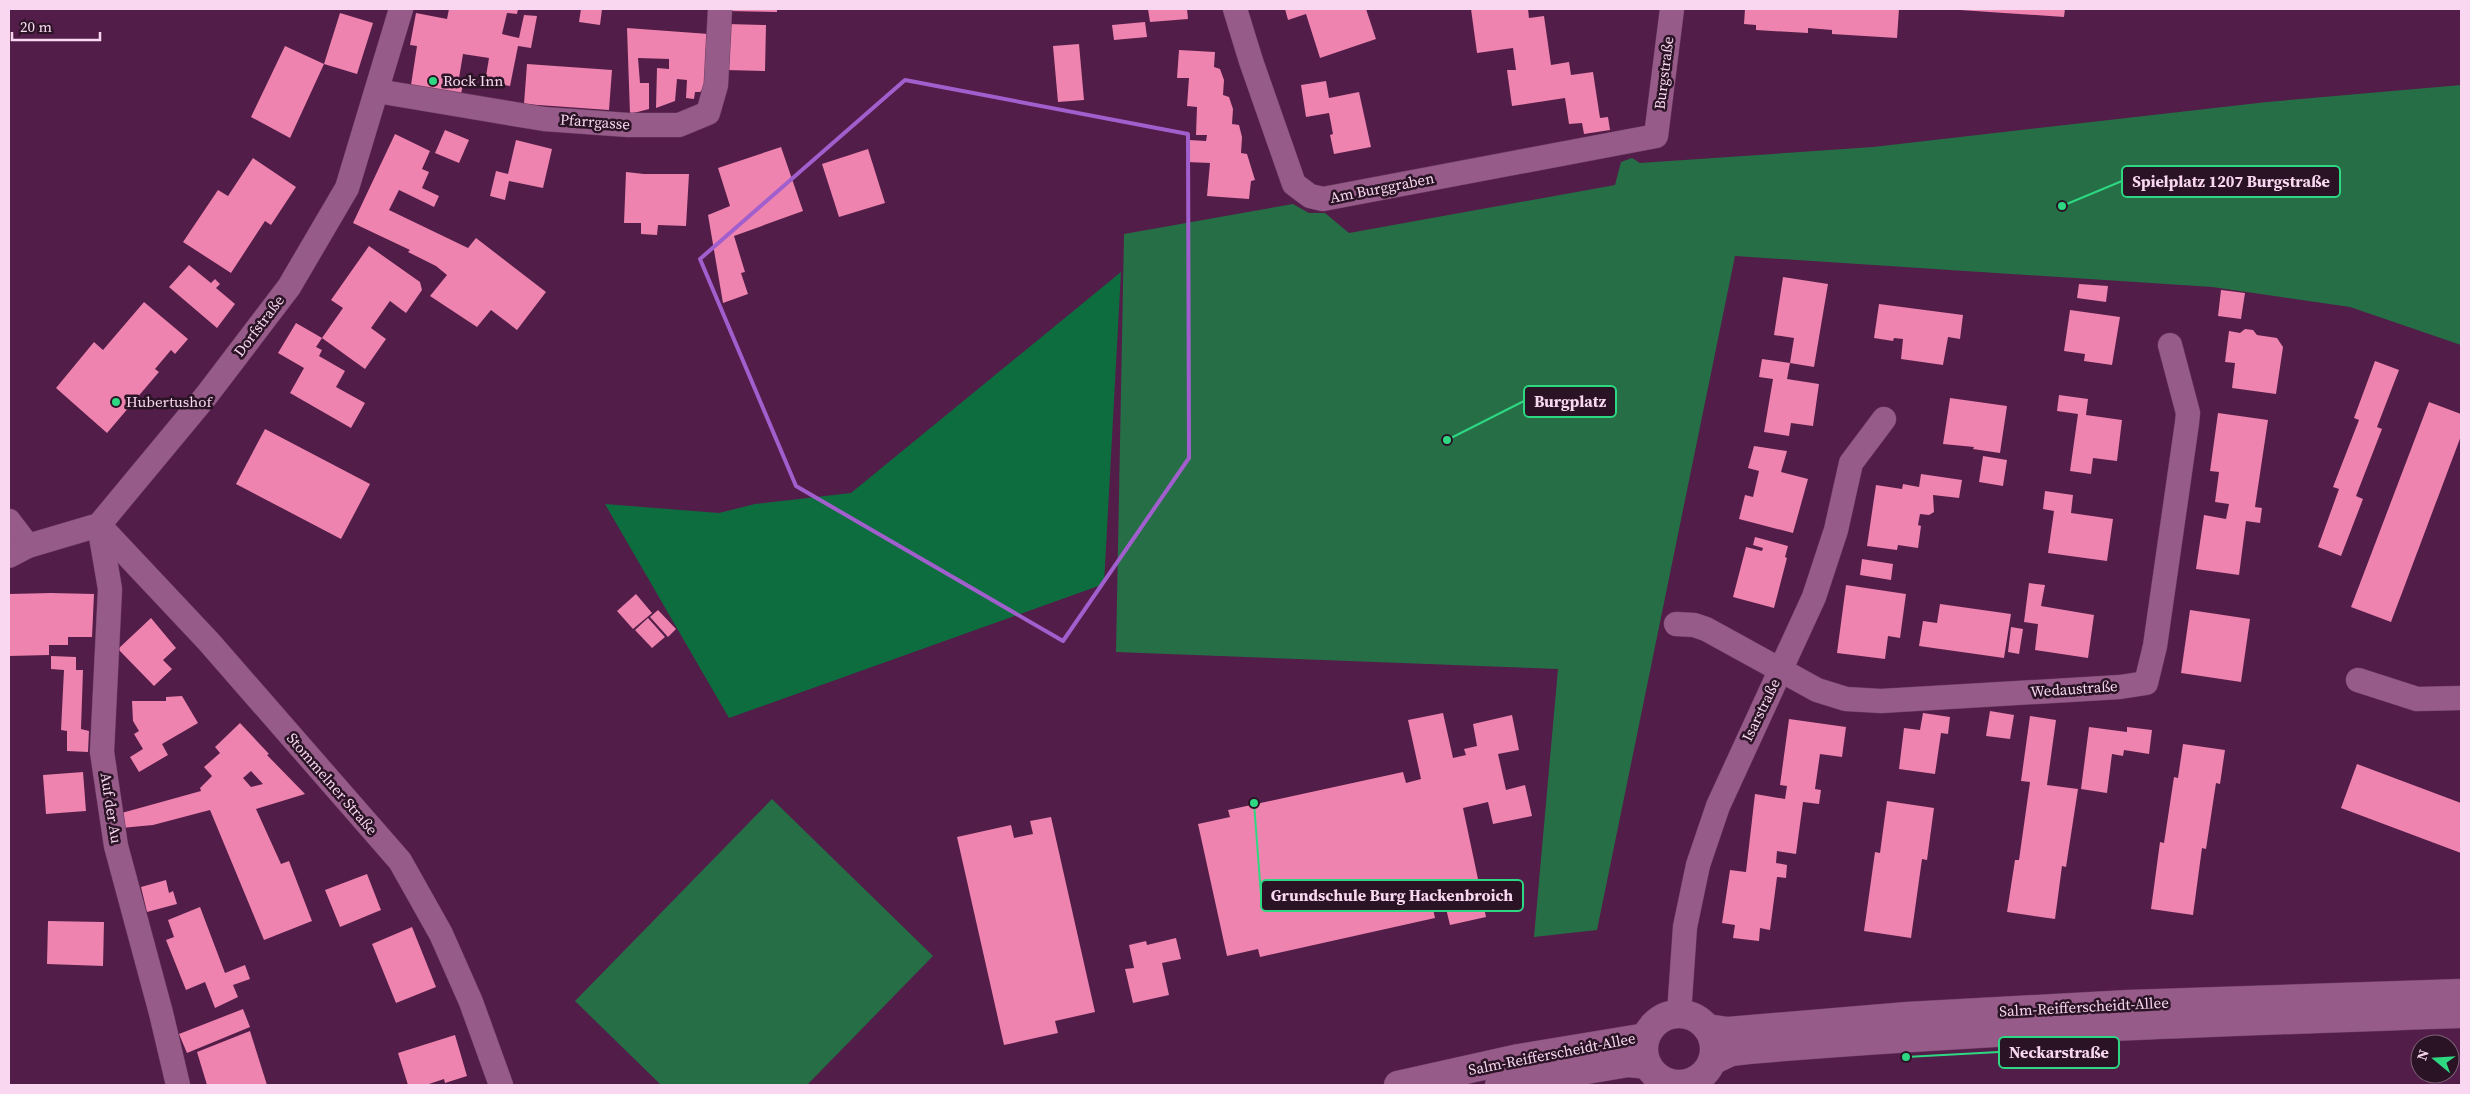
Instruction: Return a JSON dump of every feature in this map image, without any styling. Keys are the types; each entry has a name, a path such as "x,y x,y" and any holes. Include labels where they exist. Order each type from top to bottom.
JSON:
{"street":[{"name":"Dorfstraße","path":"99,525 206,396 289,287 347,188 402,9"},
{"name":"Pfarrgasse","path":"377,91 544,119 628,125 679,125 708,113 716,85 720,9"},
{"name":"Am Burggraben","path":"1235,9 1294,184 1310,196 1323,199 1656,136"},
{"name":"Burgstraße","path":"1656,136 1672,9"},
{"name":"Wedaustraße","path":"1676,624 1694,625 1706,629 1817,690 1846,699 1881,701 2120,687 2146,683 2155,646 2188,413 2170,345"},
{"name":"Isarstraße","path":"1679,1014 1684,927 1698,865 1718,806 1736,763 1814,597 1836,530 1852,463 1884,420"},
{"path":"9,521 19,551 99,525"},
{"name":"Auf der Au","path":"99,525 110,589 102,752 116,846 178,1085"},
{"name":"Stommelner Straße","path":"99,525 209,642 400,861 441,934 471,1002 501,1085"},
{"path":"2358,680 2417,700 2461,698"},
{"name":"Salm-Reifferscheidt-Allee","path":"1707,1028 1728,1031 1907,1016 2128,1004 2461,993"},
{"path":"1679,1014 1690,1015 1707,1028 1713,1038 1714,1050 1712,1061 1698,1078 1677,1085 1655,1075 1648,1065 1644,1046 1646,1036 1652,1027 1660,1020 1679,1014"},
{"name":"Salm-Reifferscheidt-Allee","path":"1712,1061 1731,1052 1906,1037 2129,1025 2461,1014"},
{"name":"Salm-Reifferscheidt-Allee","path":"1398,1085 1519,1058 1646,1036"},
{"name":"Salm-Reifferscheidt-Allee","path":"1499,1085 1628,1063 1648,1065"}],"highlighted area":[{"path":"905,80 1188,134 1189,458 1063,641 796,486 700,259"}],"green space":[{"path":"2461,85 2461,345 2350,307 2212,287 1735,256 1597,930 1534,937 1558,669 1116,652 1124,234 1293,204 1309,213 1325,213 1349,233 1615,185 1621,162 1632,158 1640,163 1873,147 2267,102"},
{"path":"1121,272 1104,584 729,718 605,504 719,513 755,504 851,493"},
{"path":"772,799 933,956 807,1085 661,1085 575,1001"}],"building":[{"path":"449,9 518,9 517,14 507,13 502,34 519,38 524,15 537,16 531,48 518,46 510,86 485,82 489,58 463,54 459,78 464,79 461,94 411,85 417,46 410,45 416,13 447,19"},
{"path":"581,9 602,9 600,25 579,22"},
{"path":"727,9 777,9 777,12 727,11"},
{"path":"1148,9 1187,9 1188,19 1150,22"},
{"path":"1285,9 1366,9 1376,39 1320,58 1306,14 1288,20"},
{"path":"1471,9 1528,9 1529,18 1544,16 1551,65 1569,62 1571,75 1593,72 1600,118 1608,117 1610,130 1584,134 1582,123 1569,124 1565,98 1512,106 1507,70 1516,70 1513,48 1477,53"},
{"path":"1745,9 1899,9 1897,38 1832,34 1832,30 1808,28 1808,33 1756,30 1756,25 1744,24"},
{"path":"1945,9 2065,9 2064,17"},
{"path":"340,13 373,23 357,74 324,64"},
{"path":"1145,22 1147,37 1114,40 1112,25"},
{"path":"727,24 766,25 765,71 726,70"},
{"path":"627,28 709,34 704,88 700,92 695,92 694,99 686,98 687,80 677,79 675,101 656,108 657,68 669,69 669,59 638,58 640,83 649,83 649,109 630,114"},
{"path":"1079,44 1084,100 1058,102 1053,46"},
{"path":"285,46 324,64 290,138 251,117"},
{"path":"1179,50 1215,52 1214,67 1220,69 1224,80 1223,95 1229,97 1233,109 1232,124 1239,125 1242,137 1241,153 1247,154 1255,180 1251,181 1249,199 1207,196 1210,163 1187,162 1189,140 1206,141 1207,135 1196,135 1197,107 1187,106 1189,78 1177,78"},
{"path":"527,64 612,70 609,110 524,104"},
{"path":"1326,81 1329,98 1359,92 1371,147 1334,154 1330,135 1333,134 1329,113 1306,117 1301,85"},
{"path":"445,130 469,140 459,163 435,153"},
{"path":"395,134 430,151 422,169 429,172 422,188 439,196 434,207 399,190 389,210 468,248 476,238 546,292 517,330 491,310 477,327 430,296 447,275 436,266 408,252 410,250 353,223"},
{"path":"516,140 552,149 543,188 509,181 505,200 490,196 496,171 508,174"},
{"path":"781,147 803,211 734,236 745,272 741,273 748,294 723,303 708,215 730,206 718,168"},
{"path":"868,149 885,203 839,217 822,164"},
{"path":"253,158 296,187 271,225 265,221 231,273 183,242 218,190 228,196"},
{"path":"626,172 689,174 686,226 658,225 657,235 641,234 641,223 624,223"},
{"path":"369,246 420,282 422,290 406,313 390,301 371,328 386,339 365,369 322,338 343,308 331,300"},
{"path":"189,265 211,283 215,279 220,284 216,288 235,304 217,328 169,287"},
{"path":"1783,277 1828,284 1814,367 1790,363 1794,338 1774,335"},
{"path":"2079,284 2108,286 2106,302 2077,298"},
{"path":"2221,290 2245,293 2241,319 2218,316"},
{"path":"144,302 188,339 175,354 171,350 155,369 159,372 107,433 56,388 94,342 103,350"},
{"path":"1879,304 1963,315 1960,339 1948,337 1943,365 1901,359 1903,339 1894,338 1893,341 1874,338"},
{"path":"2070,310 2120,317 2112,365 2084,361 2085,354 2064,351"},
{"path":"296,323 322,338 316,347 322,350 319,356 345,371 336,387 365,403 351,428 290,393 304,368 278,353"},
{"path":"2245,329 2253,330 2257,335 2277,338 2283,347 2276,394 2232,388 2235,363 2225,362 2229,331 2240,333"},
{"path":"1762,359 1790,363 1787,379 1819,384 1813,426 1791,423 1789,436 1764,432 1773,379 1759,377"},
{"path":"2375,361 2399,370 2377,427 2382,429 2356,496 2363,499 2341,556 2318,547 2339,489 2333,487 2359,420 2354,418"},
{"path":"2059,395 2088,399 2086,415 2122,420 2117,461 2093,458 2091,474 2070,471 2078,414 2057,411"},
{"path":"1950,398 2007,406 2000,453 1973,449 1974,447 1943,444"},
{"path":"2429,402 2461,414 2461,436 2391,622 2351,607"},
{"path":"2218,413 2268,420 2255,507 2262,508 2260,523 2246,521 2239,575 2196,569 2204,515 2226,519 2229,504 2215,502 2219,472 2210,471"},
{"path":"265,429 370,484 341,539 236,484"},
{"path":"1754,446 1787,451 1781,472 1808,479 1793,533 1739,519 1745,495 1753,497 1759,471 1748,468"},
{"path":"1983,456 2007,460 2003,486 1979,482"},
{"path":"1921,474 1962,480 1959,498 1933,495 1934,512 1929,515 1920,514 1918,525 1921,526 1918,548 1898,545 1897,550 1867,546 1876,485 1902,489 1903,484 1919,487"},
{"path":"2045,491 2073,495 2071,513 2113,519 2107,561 2048,553 2054,511 2043,509"},
{"path":"1755,537 1788,546 1785,557 1787,558 1774,608 1733,597 1746,547 1762,551 1763,548 1753,545"},
{"path":"1862,559 1893,564 1891,580 1860,575"},
{"path":"2029,583 2045,585 2041,606 2094,615 2088,658 2035,650 2038,624 2024,622"},
{"path":"1846,585 1906,594 1900,638 1888,636 1885,659 1837,653"},
{"path":"9,594 94,594 92,637 68,637 68,645 49,645 49,655 9,656"},
{"path":"636,594 652,613 633,629 617,611"},
{"path":"1940,604 2011,614 2004,658 1919,646 1923,621 1937,623"},
{"path":"658,610 676,629 668,637 650,617"},
{"path":"2190,610 2250,619 2241,682 2181,673"},
{"path":"151,618 176,648 163,660 172,669 154,686 118,649"},
{"path":"648,618 665,637 652,648 635,630"},
{"path":"2011,627 2023,629 2019,654 2008,652"},
{"path":"51,656 76,657 76,670 83,670 81,729 89,731 88,752 67,751 67,731 61,730 64,670 51,669"},
{"path":"182,696 198,723 162,744 168,755 139,772 130,757 143,749 134,734 139,731 133,721 132,701 166,701 166,697"},
{"path":"1990,711 2014,715 2010,739 1986,736"},
{"path":"1443,713 1453,758 1466,755 1464,749 1477,746 1473,724 1512,715 1519,750 1498,754 1506,790 1525,785 1532,816 1493,824 1488,802 1463,808 1486,917 1450,925 1442,892 1430,895 1435,918 1260,957 1258,949 1227,956 1198,824 1230,817 1228,810 1403,772 1406,783 1421,779 1408,720"},
{"path":"1923,713 1950,717 1948,734 1941,733 1935,774 1899,769 1904,728 1920,730"},
{"path":"2030,716 2056,720 2047,785 2078,789 2066,867 2062,866 2055,919 2007,912 2015,860 2019,860 2030,782 2021,781"},
{"path":"1789,719 1846,727 1842,757 1820,754 1815,789 1821,790 1819,804 1803,802 1796,854 1777,851 1776,863 1787,865 1786,878 1777,877 1770,930 1760,928 1759,941 1733,938 1735,925 1722,923 1730,870 1746,872 1755,794 1785,799 1787,786 1780,785"},
{"path":"240,723 269,754 267,755 305,794 256,809 281,864 289,861 312,921 264,940 210,810 153,825 121,828 118,814 201,791 200,788 212,776 204,767 220,753 215,747","holes":["251,771 263,784 251,787 243,778"]},
{"path":"2089,727 2127,732 2127,727 2152,730 2149,754 2124,750 2123,756 2112,754 2107,793 2081,789"},
{"path":"2183,744 2225,750 2220,784 2216,783 2206,849 2202,848 2193,915 2151,909 2160,842 2164,843 2174,777 2178,778"},
{"path":"2357,764 2461,803 2461,853 2341,808"},
{"path":"83,772 86,811 46,814 43,775"},
{"path":"1887,801 1934,808 1927,860 1922,859 1911,938 1864,931 1875,852 1880,853"},
{"path":"1051,817 1095,1012 1055,1021 1058,1033 1004,1045 957,837 1011,825 1014,838 1033,834 1030,821"},
{"path":"367,874 381,910 340,927 325,890"},
{"path":"166,880 169,893 173,891 177,904 147,912 141,887"},
{"path":"200,907 225,973 245,965 250,979 233,985 238,997 215,1008 205,982 186,990 166,940 174,937 168,920"},
{"path":"48,921 104,922 103,966 47,964"},
{"path":"412,927 436,987 396,1003 372,944"},
{"path":"1176,938 1181,959 1162,963 1169,995 1133,1003 1125,969 1134,968 1129,945 1146,941 1147,945"},
{"path":"243,1009 250,1027 187,1053 179,1034"},
{"path":"250,1031 267,1085 207,1085 197,1052"},
{"path":"455,1035 467,1076 445,1083 444,1079 426,1085 408,1085 398,1053"}],"place":[{"name":"Rock Inn","path":"433,81"},
{"name":"Spielplatz 1207 Burgstraße","path":"2062,206"},
{"name":"Hubertushof","path":"116,402"},
{"name":"Burgplatz","path":"1447,440"},
{"name":"Grundschule Burg Hackenbroich","path":"1254,803"},
{"name":"Neckarstraße","path":"1906,1057"}]}
